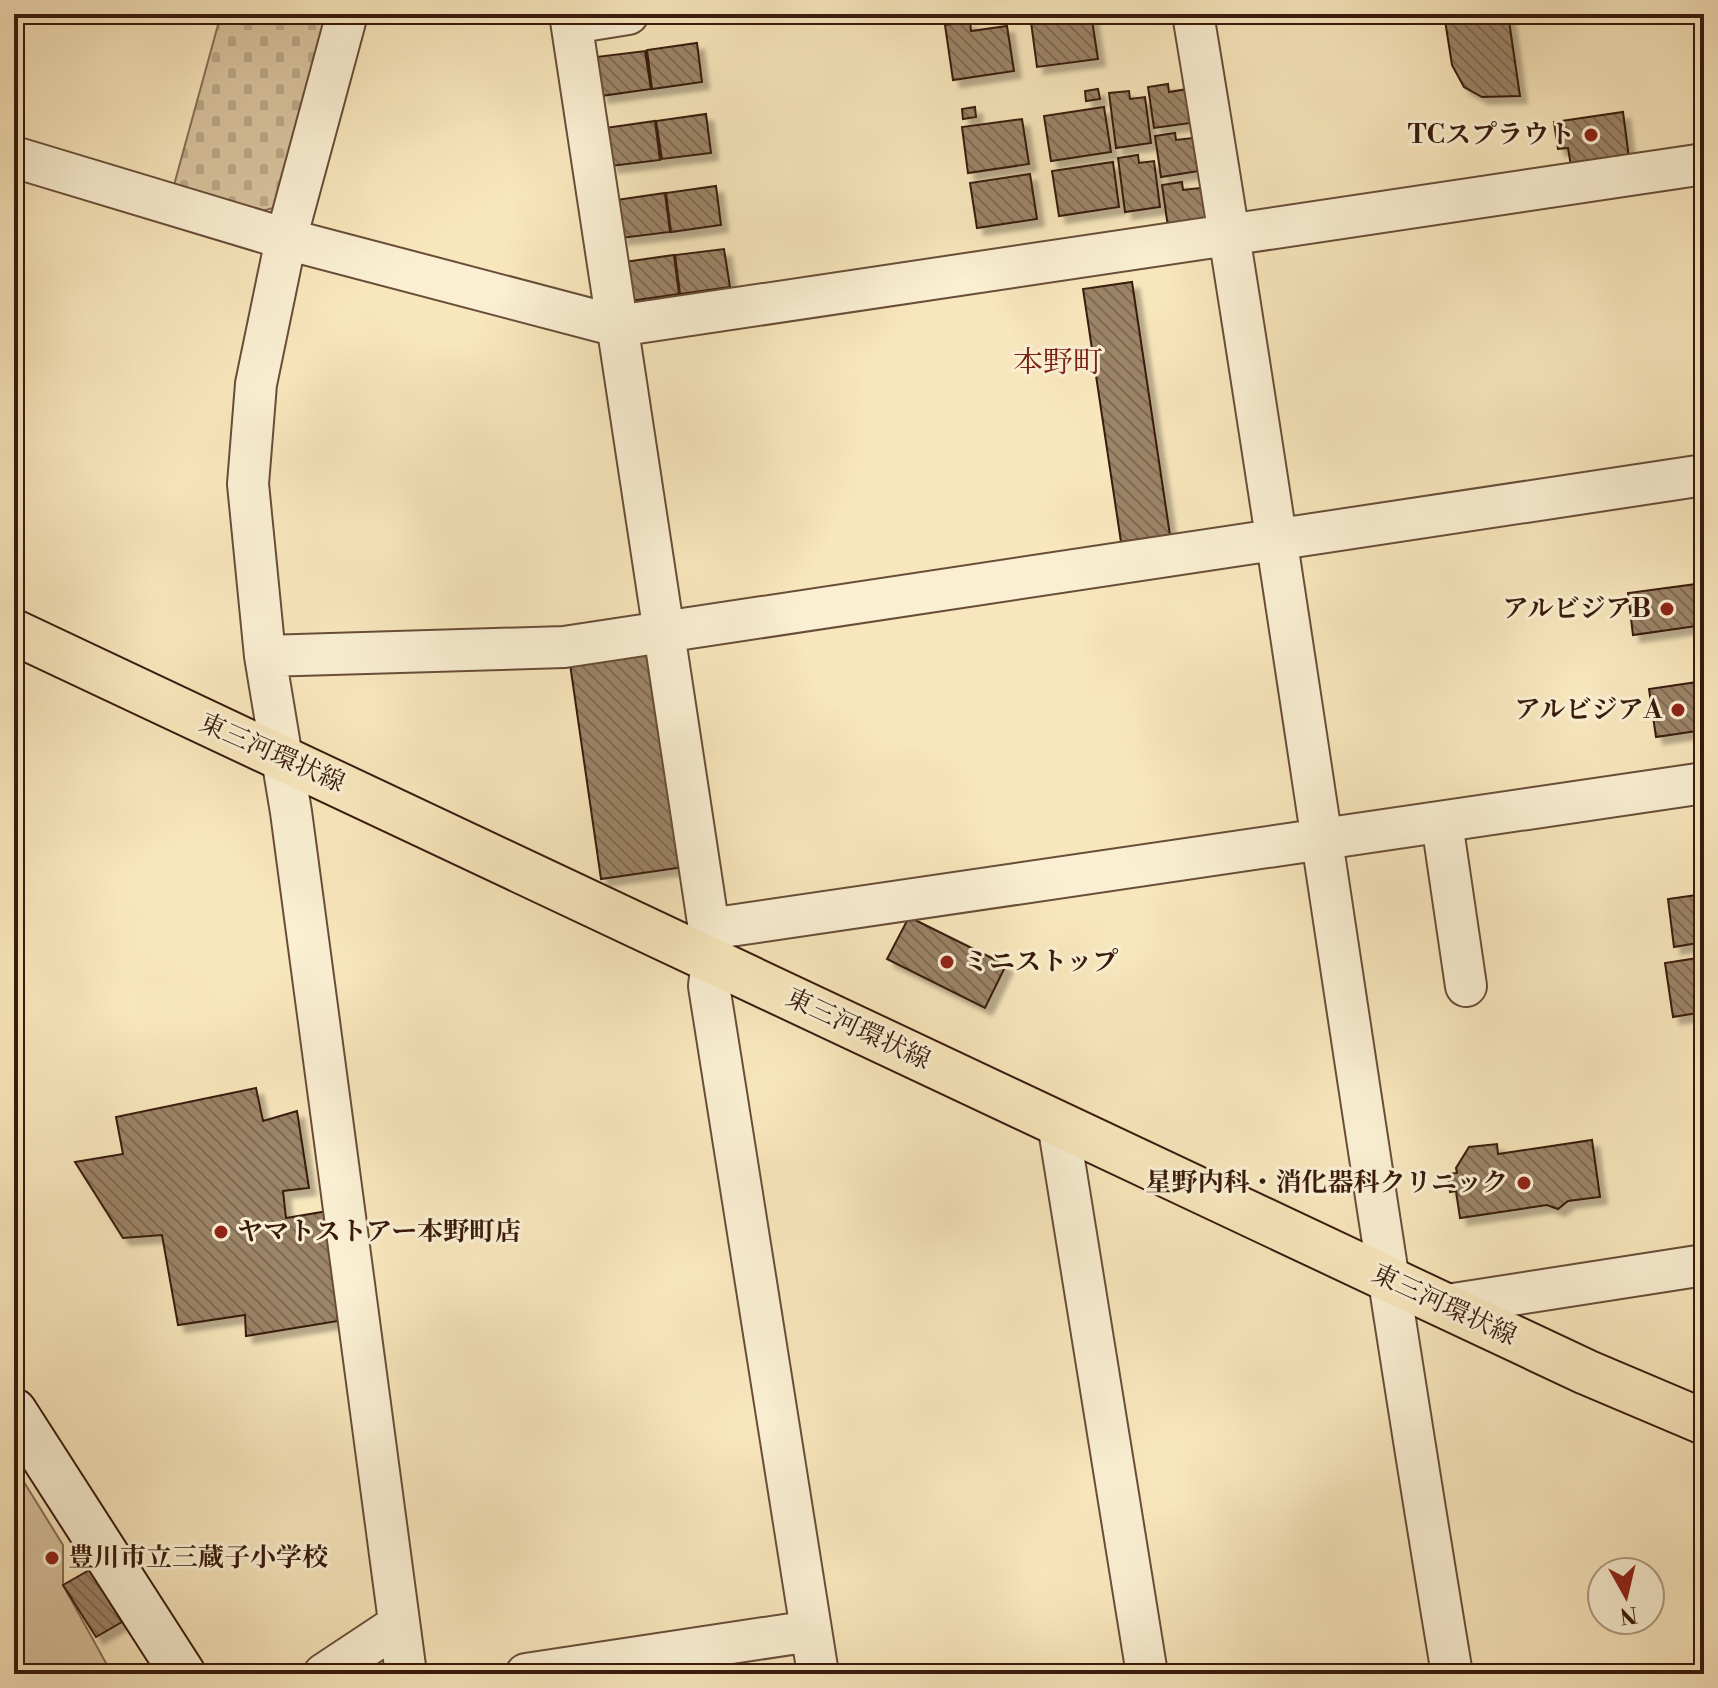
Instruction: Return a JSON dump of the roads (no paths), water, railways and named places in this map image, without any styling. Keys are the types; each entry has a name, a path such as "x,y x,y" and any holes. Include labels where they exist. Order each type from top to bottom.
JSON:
{"main road":[{"name":"東三河環状線","path":"14,632 282,761 332,779 711,944 1058,1123 1586,1372 1704,1422"},
{"path":"14,1411 183,1674"}],"street":[{"path":"347,14 286,239 256,384 248,484 265,656 282,761 406,1674"},
{"path":"628,14 571,18 711,944 709,986 818,1674"},
{"path":"1193,14 1322,838 1386,1278 1452,1674"},
{"path":"14,157 286,239 617,326 1229,232 1704,164"},
{"path":"265,656 564,647 1704,475"},
{"path":"711,944 1322,838 1704,783"},
{"path":"1442,823 1466,986"},
{"path":"1058,1123 1147,1674"},
{"path":"1447,1305 1704,1265"},
{"path":"324,1674 398,1625"},
{"path":"526,1674 811,1631"}],"place":[{"name":"TCスプラウト","path":"1591,135"},
{"name":"アルビジアB","path":"1667,609"},
{"name":"アルビジアA","path":"1678,710"},
{"name":"ミニストップ","path":"947,962"},
{"name":"星野内科・消化器科クリニック","path":"1524,1183"},
{"name":"ヤマトストアー本野町店","path":"221,1232"},
{"name":"豊川市立三蔵子小学校","path":"52,1558"}],"district":[{"name":"本野町","path":"1058,363"}]}
